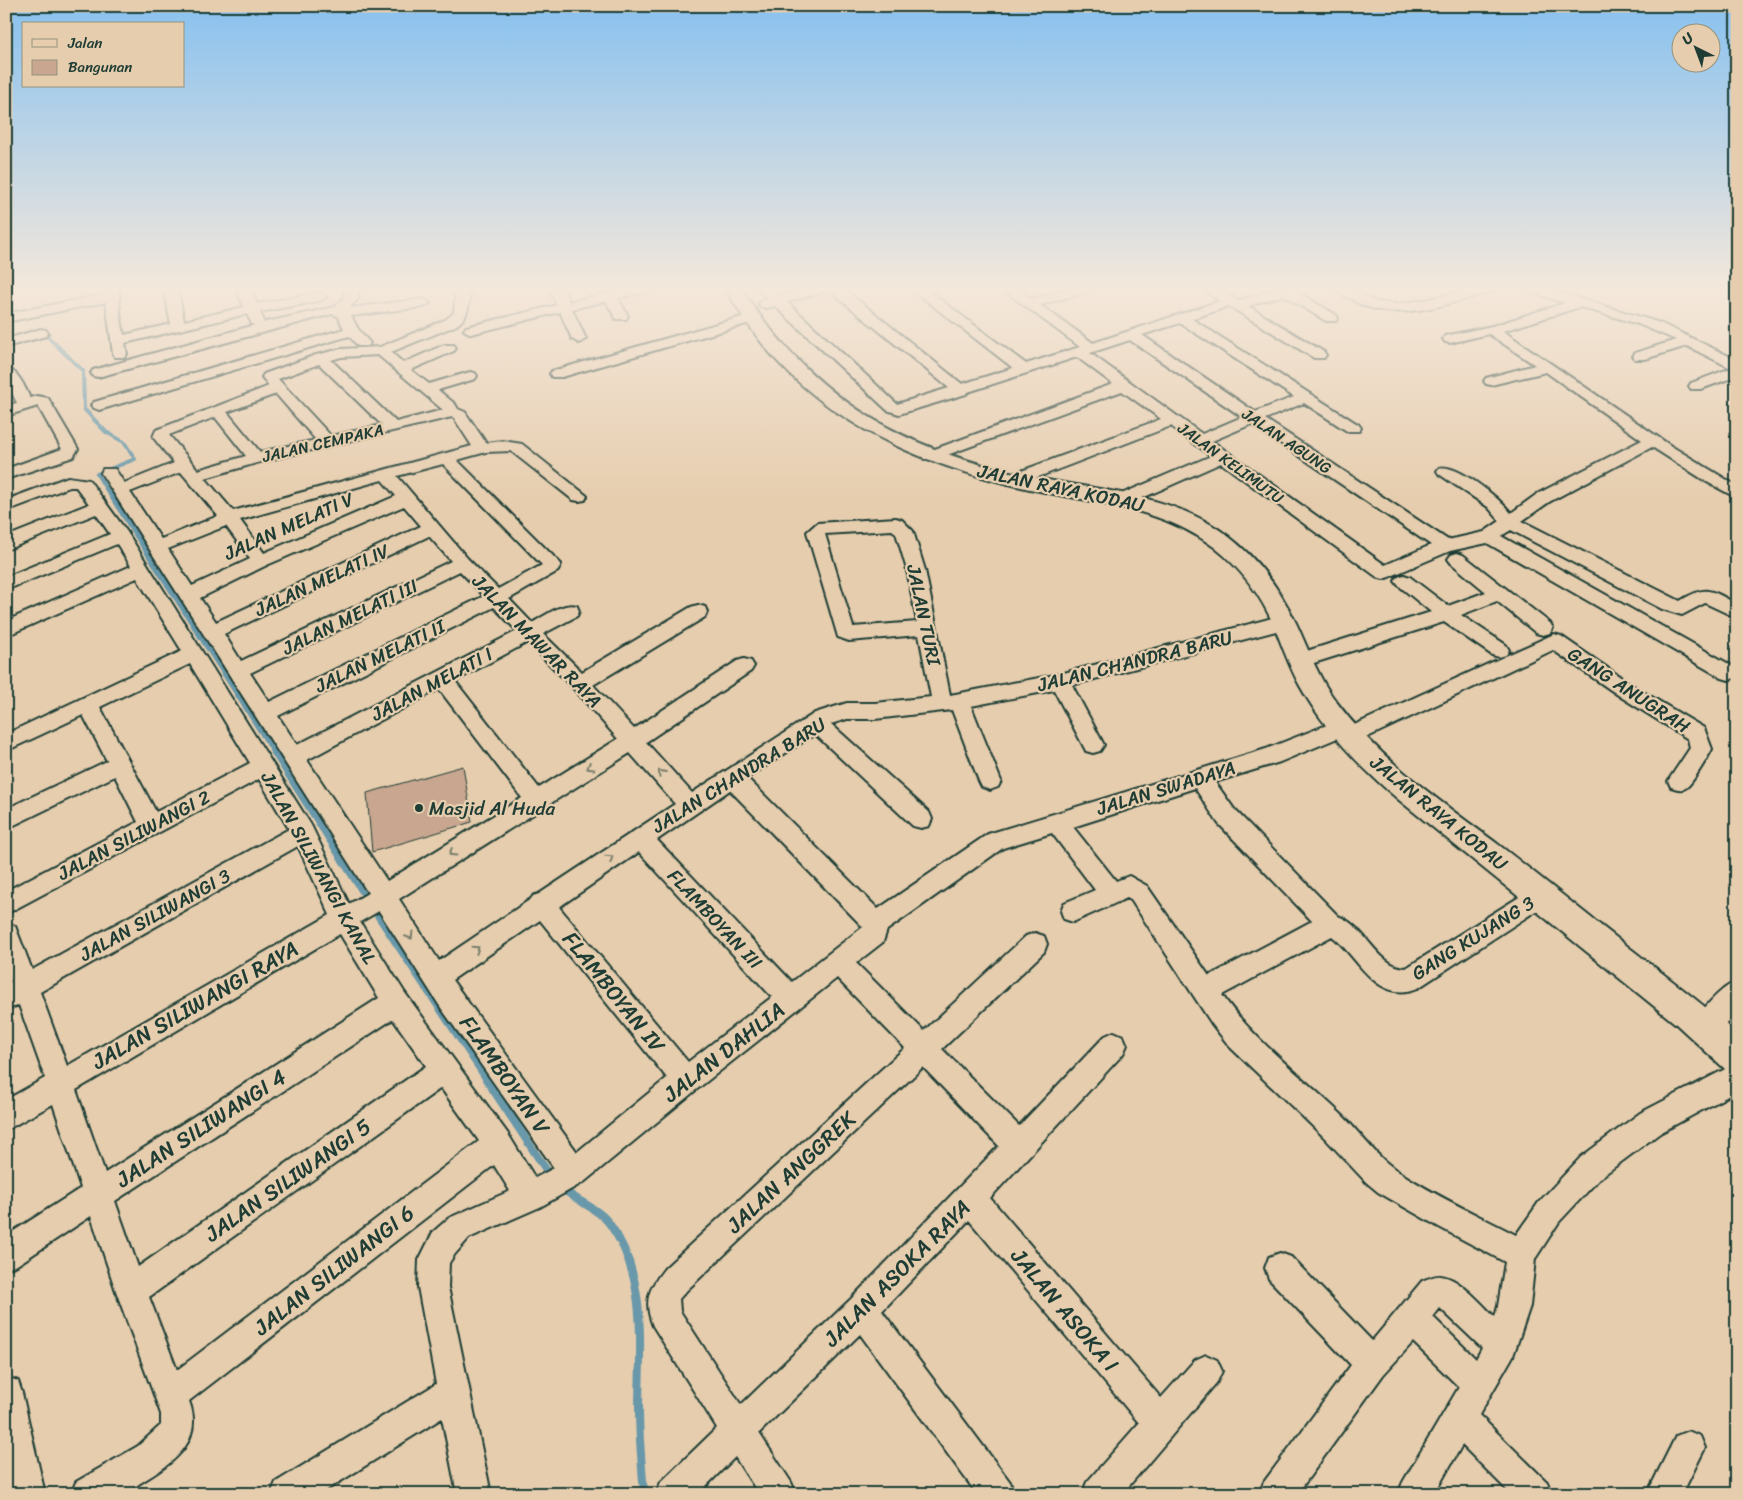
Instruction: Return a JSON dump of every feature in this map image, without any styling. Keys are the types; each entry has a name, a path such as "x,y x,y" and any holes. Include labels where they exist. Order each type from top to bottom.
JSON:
{"street":[{"path":"121,358 123,366"},
{"path":"98,373 152,358"},
{"path":"98,405 259,358"},
{"path":"261,561 229,518 161,437 162,433 218,411 321,358 393,427"},
{"path":"390,358 450,407 451,412 460,415 482,448"},
{"path":"402,369 427,358"},
{"path":"557,374 607,358"},
{"name":"JALAN RAYA KODAU","path":"784,358 821,393 869,425 930,456 1014,480 1125,499 1158,508 1183,519 1224,543 1248,566 1277,608 1307,677 1318,696 1346,732 1387,775 1705,1028 1737,1057"},
{"path":"838,358 892,407 899,410 1061,358"},
{"path":"921,358 961,391"},
{"path":"1009,358 1025,370"},
{"name":"JALAN KELIMUTU","path":"1094,358 1124,385 1383,573 1451,552"},
{"name":"JALAN AGUNG","path":"1166,358 1451,552 1543,628"},
{"path":"1245,358 1353,428"},
{"path":"1534,358 1652,441 1692,467 1737,492"},
{"path":"1721,358 1737,366"},
{"path":"1491,381 1549,368"},
{"path":"1696,386 1737,371"},
{"path":"427,389 470,376"},
{"path":"9,379 25,404"},
{"path":"273,382 327,442"},
{"path":"930,456 1124,385"},
{"path":"1200,440 1306,397"},
{"path":"6,411 40,400 46,404 70,447 67,454 6,474"},
{"path":"218,411 256,458"},
{"name":"JALAN CEMPAKA","path":"120,490 189,470 256,458 451,412"},
{"path":"1014,480 1173,420"},
{"path":"1451,552 1489,536 1543,498 1652,441"},
{"path":"157,547 229,518 482,448 507,445 516,447 579,496"},
{"path":"6,506 72,482 77,460 67,454"},
{"path":"1125,499 1222,457"},
{"name":"JALAN MELATI II","path":"265,713 496,598 552,568 552,564 446,458"},
{"path":"1445,471 1494,503 1510,522 1669,604 1682,608 1700,596 1710,597 1737,612"},
{"name":"FLAMBOYAN V","path":"109,474 294,757 381,898 572,1174"},
{"name":"JALAN MAWAR RAYA","path":"386,474 462,563 580,683 690,806"},
{"name":"JALAN SILIWANGI KANAL","path":"72,482 83,484 121,536 303,832 396,1002 498,1144 536,1193"},
{"name":"JALAN MELATI V","path":"189,595 261,561 407,498"},
{"path":"6,544 100,506"},
{"name":"JALAN TURI","path":"927,628 849,634 844,632 816,532 828,527 896,524 904,531 916,570 927,628 950,702 990,781"},
{"name":"JALAN MELATI IV","path":"211,632 432,528"},
{"path":"6,584 121,536"},
{"path":"1489,536 1729,673"},
{"name":"JALAN MELATI III","path":"237,672 462,563"},
{"path":"6,629 141,570"},
{"path":"1404,581 1446,614 1498,650"},
{"path":"1301,660 1446,614 1500,593"},
{"name":"JALAN MELATI I","path":"294,757 570,611"},
{"path":"580,683 698,612"},
{"name":"JALAN CHANDRA BARU","path":"436,977 640,838 816,723 848,711 875,711 950,702 1060,681 1284,622"},
{"name":"GANG ANUGRAH","path":"1346,732 1554,641 1628,692 1697,734 1701,749 1679,781"},
{"path":"6,743 193,654"},
{"name":"JALAN SILIWANGI RAYA","path":"6,1116 381,898 632,741 744,666"},
{"path":"442,679 536,800"},
{"path":"1060,681 1093,745"},
{"path":"88,704 152,826"},
{"path":"816,723 922,819"},
{"name":"JALAN SWADAYA","path":"876,926 996,840 1346,732"},
{"path":"6,820 120,764"},
{"name":"JALAN SILIWANGI 2","path":"6,903 262,767"},
{"path":"732,777 876,926"},
{"path":"1200,778 1226,816 1330,924 1205,991"},
{"path":"1056,822 1112,893"},
{"name":"JALAN SILIWANGI 3","path":"15,993 303,832"},
{"name":"FLAMBOYAN III","path":"640,838 791,1000"},
{"path":"1073,911 1129,886 1139,893 1239,1038 1333,1126 1376,1172 1388,1182 1449,1217 1520,1254"},
{"name":"GANG KUJANG 3","path":"1330,924 1336,924 1344,930 1378,969 1390,977 1404,981 1410,980 1540,896"},
{"name":"FLAMBOYAN IV","path":"542,904 686,1080"},
{"name":"JALAN DAHLIA","path":"572,1174 686,1080 874,934 876,926"},
{"path":"6,934 15,993 60,1083 131,1291 177,1412 176,1432 149,1459 88,1494"},
{"name":"JALAN ANGGREK","path":"779,1494 664,1315 664,1294 676,1279 1035,944"},
{"path":"838,963 1019,1146"},
{"path":"1705,1028 1737,993"},
{"name":"JALAN SILIWANGI 4","path":"6,1254 396,1002"},
{"name":"JALAN ASOKA RAYA","path":"673,1494 862,1310 1114,1045"},
{"name":"JALAN SILIWANGI 5","path":"131,1291 445,1070"},
{"path":"1416,1494 1502,1345 1514,1306 1520,1254 1549,1212 1591,1167 1650,1123 1737,1076"},
{"name":"JALAN SILIWANGI 6","path":"171,1395 498,1144"},
{"path":"474,1494 432,1287 434,1260 444,1243 458,1228 536,1193 572,1174"},
{"name":"JALAN ASOKA I","path":"970,1198 1160,1422"},
{"path":"1280,1268 1372,1364"},
{"path":"1276,1494 1372,1364 1433,1292 1441,1291 1446,1293 1502,1345"},
{"path":"862,1310 998,1494"},
{"path":"1412,1319 1479,1384"},
{"path":"1099,1494 1206,1371"},
{"path":"6,1392 28,1494"},
{"path":"288,1494 454,1392"},
{"path":"1460,1419 1536,1494"},
{"path":"1664,1494 1688,1448"}],"building":[{"name":"Masjid Al Huda","path":"463,766 472,822 372,852 367,793"}],"waterway":[{"path":"70,358 83,371 84,409 106,432 124,442 135,459 97,474 108,492"},
{"path":"108,491 273,751"},
{"path":"272,750 367,900"},
{"path":"372,908 487,1081"},
{"path":"486,1079 551,1177"},
{"path":"561,1187 604,1217 622,1244 631,1266 639,1314 639,1421 644,1494"}],"place":[{"name":"Masjid Al Huda","path":"419,808"}]}
